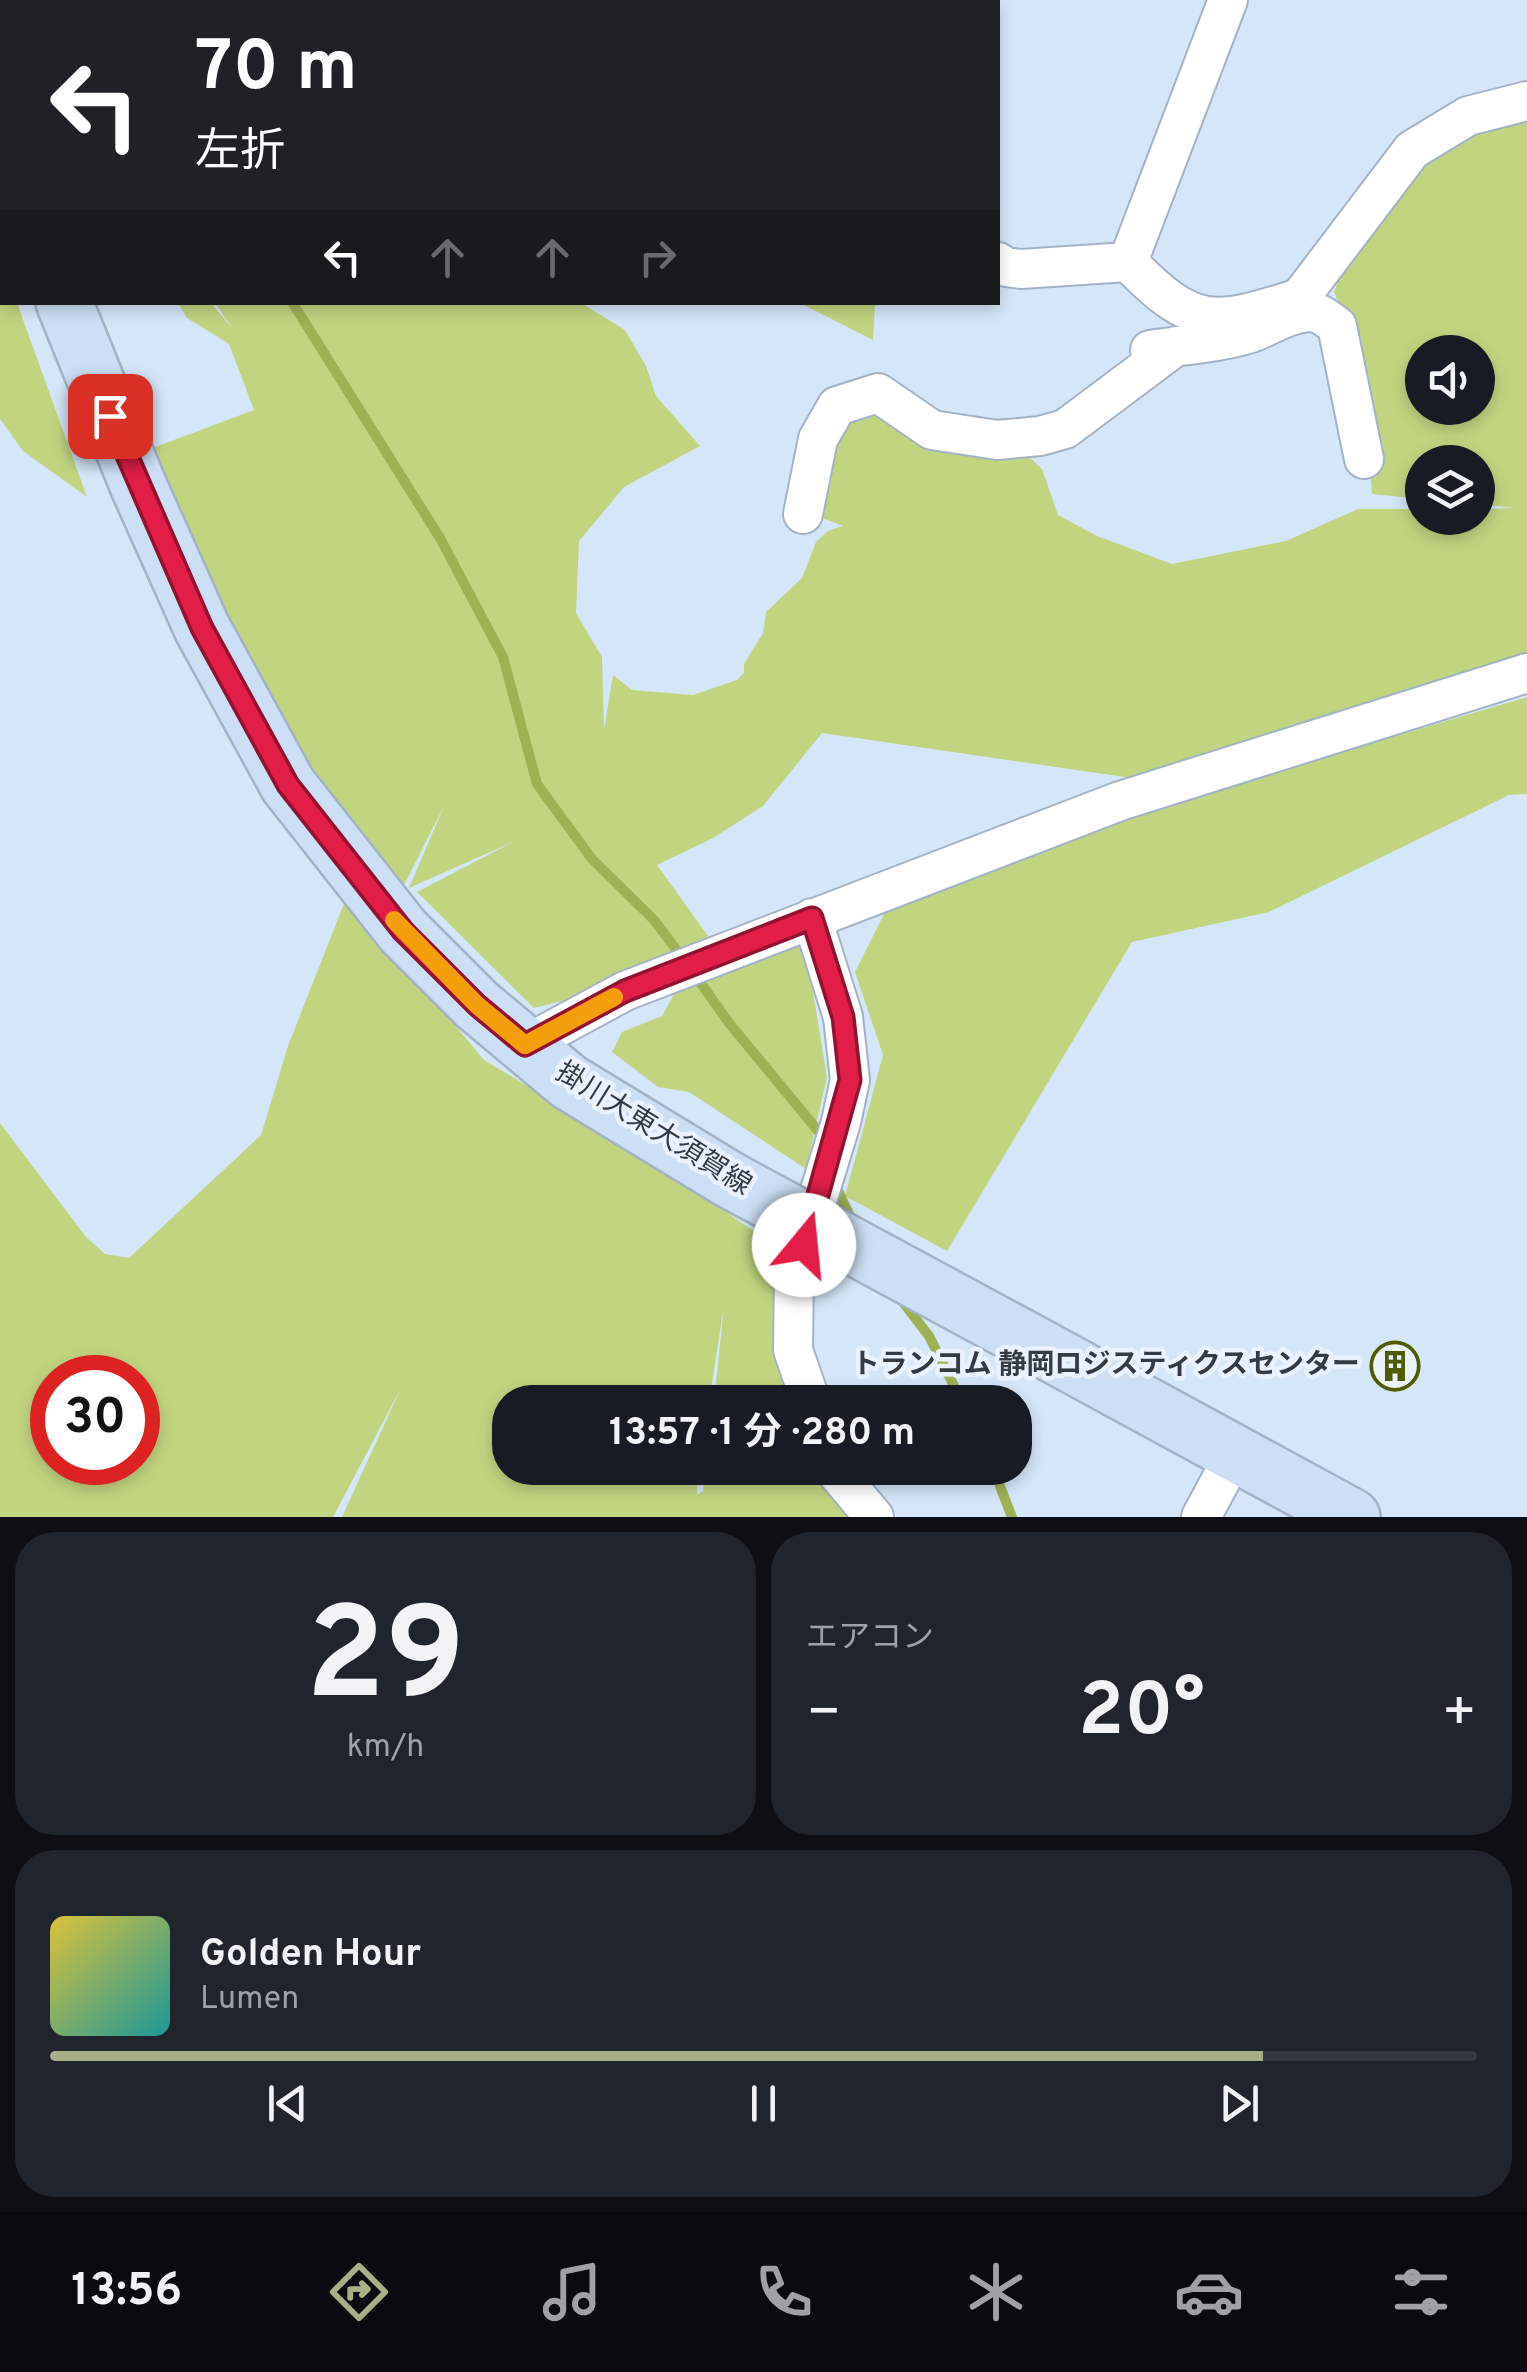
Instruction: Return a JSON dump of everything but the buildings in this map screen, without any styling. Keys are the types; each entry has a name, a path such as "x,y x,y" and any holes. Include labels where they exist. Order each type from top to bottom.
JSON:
{"main road":[{"name":"掛川大東大須賀線","path":"65,305 138,485 202,628 288,785 403,931 477,1005 570,1082 730,1180 1352,1517"}],"street":[{"path":"1128,262 1228,0"},
{"path":"1095,378 1141,352 1252,332 1292,308 1412,150 1468,116 1527,101"},
{"path":"1000,263 1021,269 1128,262 1184,310 1210,316 1292,308 1313,312 1337,326 1364,460"},
{"path":"803,514 818,439 838,406 878,394 932,430 997,440 1040,436 1065,428 1176,346"},
{"path":"525,1045 625,991 1120,802 1527,673"},
{"path":"805,1385 793,1350 794,1276 850,1080 843,1017 812,918"},
{"path":"1201,1517 1236,1452"},
{"path":"848,1485 874,1517"}],"green space":[{"path":"1527,115 1527,672 1173,784 822,733 763,806 713,838 657,865 708,936 584,995 534,1008 417,892 515,841 409,888 444,806 403,887 310,774 257,685 150,449 254,410 229,344 187,318 179,305 213,305 233,329 216,305 584,305 625,330 646,366 656,396 700,446 624,487 579,541 576,613 602,657 604,730 613,675 632,690 693,695 737,680 744,673 744,664 763,633 766,612 802,578 816,542 828,531 843,526 814,515 837,406 1010,439 1042,469 1058,515 1097,536 1172,564 1286,541 1358,509 1405,509 1405,535 1495,535 1495,509 1515,508 1495,506 1495,445 1405,445 1405,497 1372,494 1363,360 1334,292 1355,238 1458,131"},
{"path":"0,305 18,305 87,497 23,451 0,419"},
{"path":"804,305 875,305 873,340"},
{"path":"1527,697 1527,794 1509,795 1269,912 1132,942 947,1251 845,1196 883,1055 855,972 887,908 1097,825"},
{"path":"347,896 484,1060 661,1166 779,1249 793,1350 805,1385 716,1385 724,1306 712,1385 492,1385 492,1485 697,1485 697,1495 704,1485 847,1485 874,1517 342,1517 400,1390 333,1517 0,1517 0,1123 86,1237 105,1254 129,1258 261,1135 288,1046"},
{"path":"805,944 827,1077 806,1169 689,1092 658,1087 612,1052 622,1032 662,1016 681,981"}],"waterway":[{"path":"294,305 440,538 503,657 537,784 592,859 654,920 685,961"},
{"path":"695,975 729,1023 819,1132 823,1144"},
{"path":"835,1184 853,1223"},
{"path":"899,1297 929,1336 954,1385"},
{"path":"1000,1485 1012,1517"}],"slow traffic":[{"path":"394,920 477,1005 525,1045 614,997"}],"place":[{"name":"トランコム 静岡ロジスティクスセンター","path":"1395,1366"}],"route":[{"path":"110,416 202,628 288,785 403,931 477,1005 525,1045 625,991 812,918 843,1017 850,1080 804,1245"}]}
